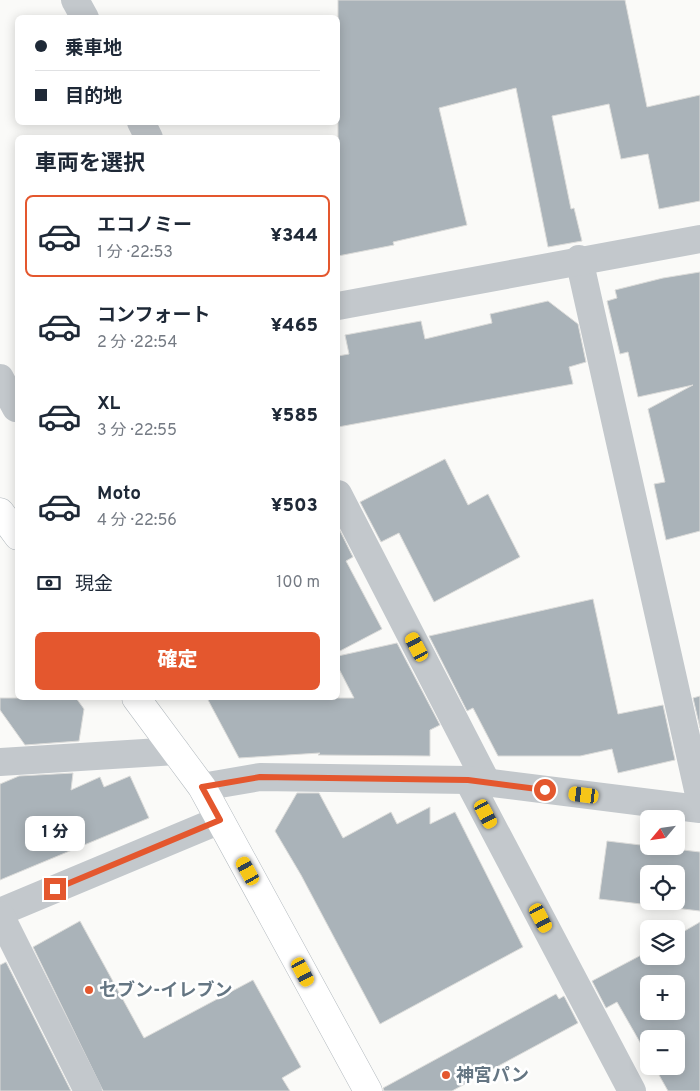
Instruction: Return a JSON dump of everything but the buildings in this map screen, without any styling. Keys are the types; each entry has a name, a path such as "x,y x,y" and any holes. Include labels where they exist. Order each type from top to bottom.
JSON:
{"street":[{"path":"75,0 83,15"},
{"path":"340,306 579,259 700,239"},
{"path":"579,259 700,799"},
{"path":"0,378 11,410"},
{"path":"340,498 632,1091"},
{"path":"0,512 15,532"},
{"path":"138,700 202,787 368,1091"},
{"path":"0,762 176,751"},
{"path":"202,787 260,777 478,781 700,809"},
{"path":"88,1091 0,914 220,820"}],"place":[{"name":"セブン-イレブン","path":"89,990"},
{"name":"神宮パン","path":"446,1075"}],"route":[{"path":"55,889 220,820 202,787 260,777 468,780 545,790"}]}
